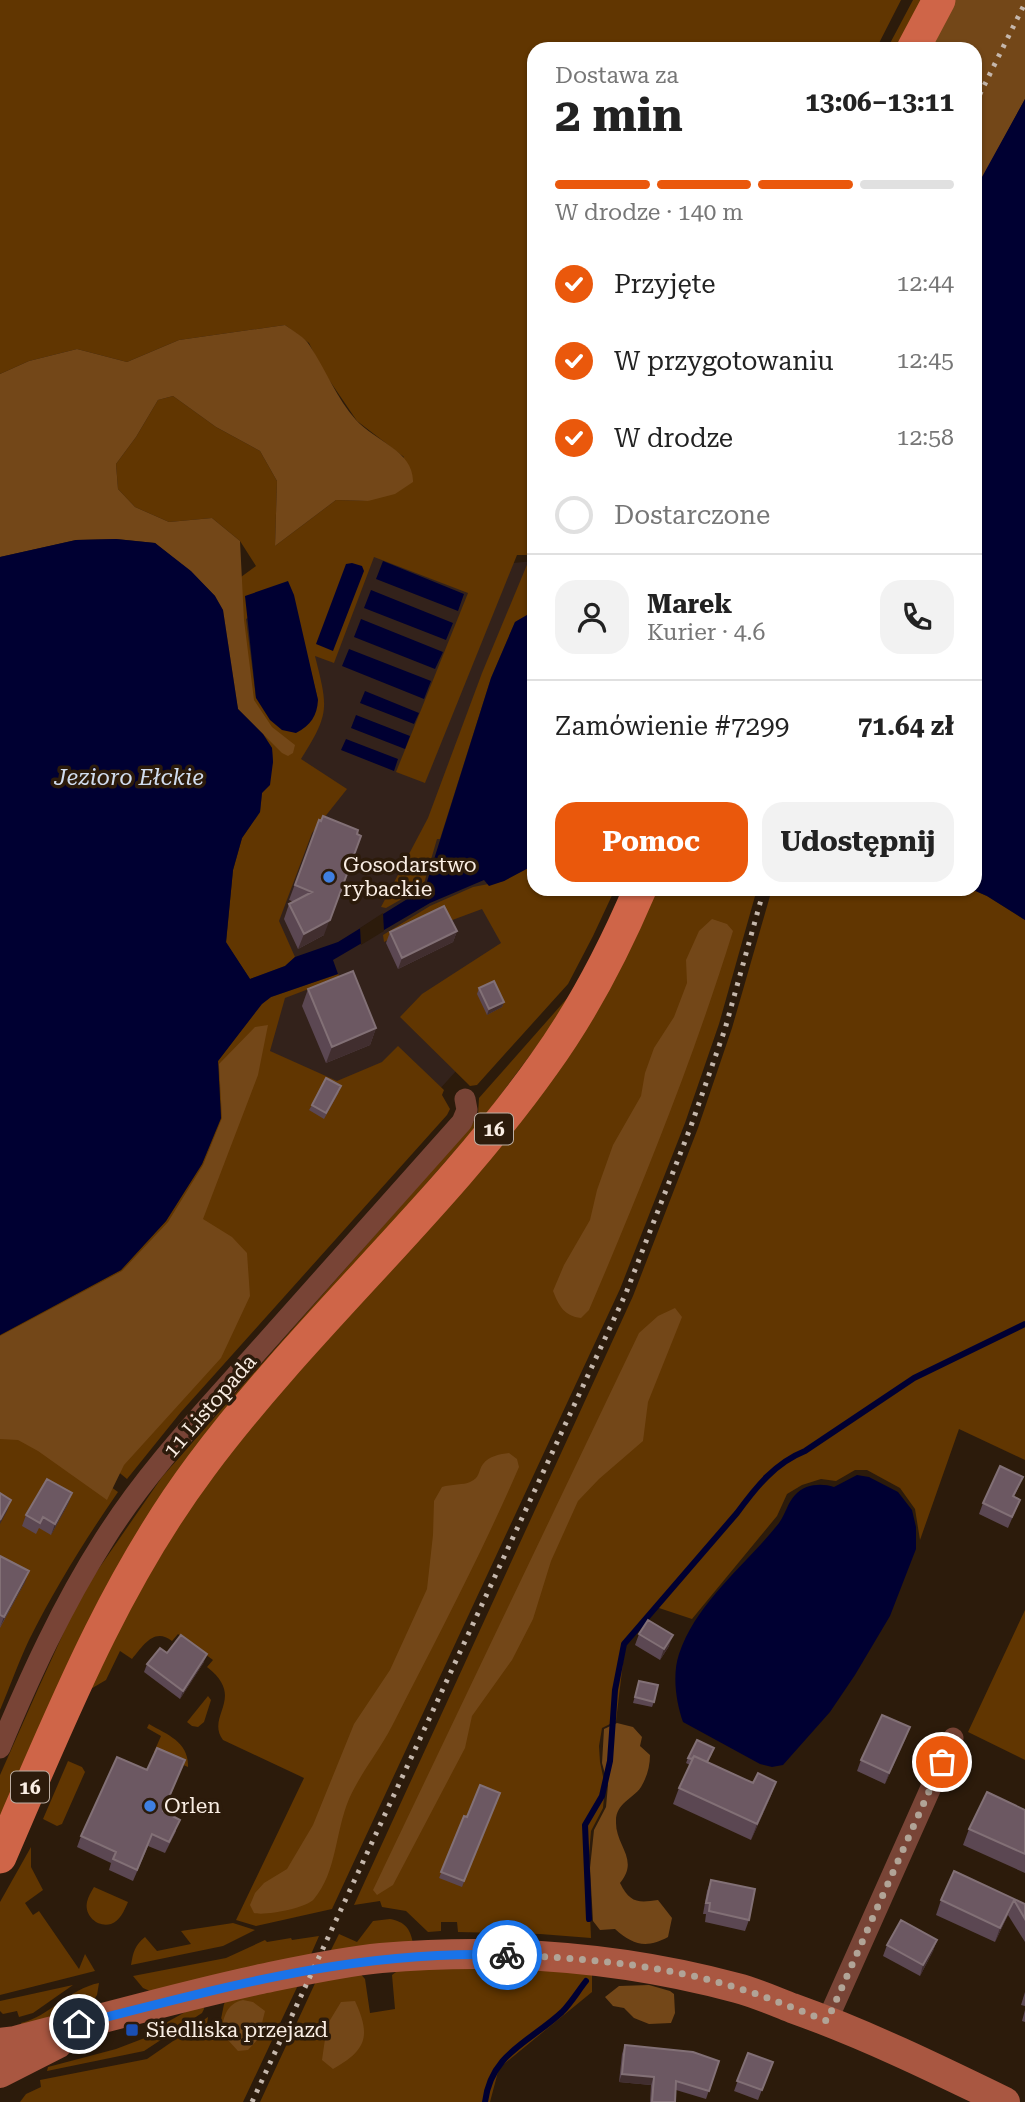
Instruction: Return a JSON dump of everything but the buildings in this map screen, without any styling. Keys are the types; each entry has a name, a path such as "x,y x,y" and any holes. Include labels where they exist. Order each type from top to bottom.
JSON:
{"main road":[{"path":"917,42 939,0"},
{"name":"16","path":"0,1857 104,1623 134,1566 166,1515 242,1415 456,1173 530,1084 590,990 637,896"},
{"path":"0,2043 316,1968 380,1958 498,1954 585,1959 740,1988 902,2052 1005,2102"},
{"path":"0,2073 125,2012"}],"street":[{"name":"11 Listopada","path":"0,1748 28,1680 62,1610 134,1495 195,1422 462,1122 467,1110 465,1099"},
{"path":"827,2021 953,1738"}],"shaded area":[{"path":"0,0 901,0 880,42 527,42 527,555 517,555 425,783 396,772 468,593 374,557 334,663 315,656 324,710 317,731 301,759 347,789 312,833 279,921 295,957 285,966 250,979 226,943 233,870 242,838 260,812 262,793 273,762 272,748 263,734 238,709 215,596 256,566 240,541 212,518 169,522 135,507 118,489 116,464 158,400 173,396 216,427 260,451 277,481 275,546 336,500 368,501 404,457 357,421 321,368 309,343 285,325 179,340 127,362 77,349 29,361 0,374","holes":["291,590 318,700 256,698 246,619"]},
{"path":"913,0 923,0 902,42 891,42"},
{"path":"954,0 1025,0 1025,99 982,179 982,42 933,42"},
{"path":"285,325 308,343 356,420 407,462 412,471 413,482 395,494 368,501 336,500 275,546 277,481 260,451 216,427 173,396 158,400 116,464 118,489 135,507 169,522 212,518 240,541 244,620 254,700 272,727 295,745 293,753 288,756 238,709 223,610 215,596 155,543 116,539 76,540 0,557 0,374 29,361 77,349 127,362 179,340"},
{"path":"339,514 481,566 527,562 527,896 536,896 555,962 261,1286 249,701 238,590"},
{"path":"527,565 527,615 515,622 491,678 423,887 386,908 381,907 428,818 482,673"},
{"path":"527,869 527,896 612,896 568,984 477,1085 470,1086 400,1017 422,994 501,943 482,909 447,922 441,914 384,942 383,935 430,906 473,887 504,881"},
{"path":"982,894 1025,920 1025,1460 959,1429 920,1540 915,1509 900,1488 867,1470 855,1470 836,1481 821,1479 802,1485 787,1494 777,1516 692,1619 656,1607 625,1646 616,1721 602,1728 599,1746 605,1786 603,1808 591,1831 588,1868 591,1938 458,1932 457,1922 441,1922 441,1931 428,1932 406,1911 382,1907 380,1901 354,1905 633,1296 698,1128 732,1028 770,896 982,896"},
{"path":"649,896 755,896 719,1024 685,1123 620,1289 332,1909 256,1926 236,1920 304,1778 223,1740 219,1723 225,1697 224,1688 207,1667 213,1660 178,1634 172,1641 166,1637 154,1637 132,1659 120,1651 106,1680 89,1690 120,1624 197,1495 276,1396"},
{"path":"712,919 727,924 733,931 701,1027 647,1170 589,1310 581,1318 575,1317 563,1309 553,1291 564,1265 590,1220 597,1190 613,1145 641,1096 645,1073 654,1048 674,1017 687,983 686,960 699,931"},
{"path":"338,974 340,977 285,998 270,1051 337,1081 382,1062 398,1046 444,1090 442,1095 450,1109 181,1412 127,1479 43,1410 0,1397 0,1335 121,1270 166,1221 202,1164 221,1118 218,1061 261,1004 271,997"},
{"path":"570,995 520,1076 231,1408 0,1826 0,1775 73,1612 95,1574 162,1477 471,1126 478,1115 479,1098"},
{"path":"268,1025 258,1075 203,1219 232,1237 247,1253 250,1296 221,1358 124,1465 107,1500 38,1451 18,1440 0,1439 0,1336 122,1271 168,1222 203,1165 222,1118 219,1064 255,1027"},
{"path":"675,1308 682,1317 648,1402 643,1441 578,1501 551,1561 533,1619 512,1660 472,1716 465,1748 393,1885 377,1895 373,1890 639,1333 658,1316"},
{"path":"22,1423 118,1492 71,1564 39,1621 0,1710 0,1431"},
{"path":"509,1453 517,1459 519,1467 425,1662 387,1735 349,1799 322,1888 310,1902 295,1908 254,1913 250,1905 255,1893 264,1883 287,1869 313,1825 354,1724 390,1670 427,1589 434,1501 442,1487 473,1480 488,1459"},
{"path":"1025,1610 1025,1760 968,1732"},
{"path":"208,1696 211,1700 204,1722 198,1727 192,1726 187,1722"},
{"path":"617,1723 633,1727 642,1737 640,1746 650,1755 643,1783 622,1805 616,1821 628,1867 620,1883 624,1890 635,1900 658,1900 672,1918 668,1937 653,1943 634,1942 615,1929 600,1930 593,1921 590,1868 594,1830 606,1807 608,1785 602,1763 604,1729"},
{"path":"149,1724 181,1745 188,1767 154,1752 161,1736 147,1728"},
{"path":"68,1761 82,1767 85,1772 62,1824 57,1826 43,1819"},
{"path":"31,1847 31,1867 43,1890 25,1903 33,1915 39,1911 79,1969 85,1954 95,1971 0,1995 0,1902"},
{"path":"94,1887 128,1902 114,1923 101,1924 90,1916 87,1902"},
{"path":"390,1919 406,1926 413,1943 328,1956 339,1934 357,1942 373,1921"},
{"path":"233,1923 255,1930 223,1946 131,1965 135,1949 145,1937 157,1951 191,1944 181,1931"},
{"path":"319,1936 309,1959 150,1991 143,1988 133,1976 226,1958 265,1940 267,1942"},
{"path":"404,1966 592,1972 592,1992 499,2068 490,2102 260,2102 317,1979 358,1971 365,1979 370,2013 395,2009 392,1975"},
{"path":"99,1983 97,1995 87,2010 24,2032 21,2023 41,2015 78,1991"},
{"path":"299,1983 243,2102 20,2102 26,2094 41,2087 40,2080 147,2059 208,2017 205,2037 218,2034 224,2004 229,1996"},
{"path":"73,1985 33,2013 19,2017 17,2011 3,2014 0,2011 0,2001"},
{"path":"649,1985 674,1994 675,2013 671,2023 649,2024 634,2018 624,2008 613,2006 605,1997 619,1986"},
{"path":"243,2000 253,2002 265,2011 258,2039 248,2050 238,2051 227,2039 229,2030 221,2032 229,2008"},
{"path":"355,2001 363,2024 363,2041 353,2055 333,2069 322,2060 327,2025 341,2002"},
{"path":"203,2002 202,2013 144,2051 47,2071 48,2067 116,2049 163,2031 162,2025"}],"water":[{"path":"1025,99 1025,920 982,894 982,177"},
{"name":"Jezioro Ełckie","path":"116,539 155,543 191,571 215,596 223,610 238,709 263,734 272,748 270,785 262,793 260,812 242,838 233,870 226,942 250,979 285,966 295,957 338,942 425,888 491,678 515,622 527,615 527,869 504,881 489,886 484,880 430,903 333,960 338,974 271,997 262,1004 218,1061 221,1118 202,1164 166,1221 121,1270 0,1335 0,557 76,540"},
{"path":"383,561 464,594 458,611 376,579"},
{"path":"346,564 362,566 364,571 333,651 316,644"},
{"path":"288,581 294,595 318,700 312,720 296,733 282,730 270,720 256,698 245,596"},
{"path":"371,590 453,623 446,640 364,608"},
{"path":"361,619 443,652 435,669 354,637"},
{"path":"349,649 431,681 424,699 342,666"},
{"path":"365,691 419,713 414,724 360,703"},
{"path":"356,715 410,736 405,749 351,728"},
{"path":"346,739 398,759 394,771 341,750"},
{"path":"857,1475 869,1477 898,1492 912,1510 916,1527 916,1549 890,1616 830,1712 783,1765 772,1767 760,1764 683,1722 676,1688 679,1654 687,1635 710,1600 779,1523 795,1495 813,1485 834,1487"}],"pier":[{"path":"383,913 384,931 361,945 360,928"}],"waterway":[{"path":"589,1919 585,1825 602,1796 610,1761 615,1690 624,1644 775,1469 914,1378 1025,1324"},
{"path":"485,2102 495,2071 504,2060 562,2012 586,1981"}],"railway":[{"path":"982,90 1025,3"},
{"path":"252,2102 626,1293 691,1126 725,1029 762,896"}],"way so far":[{"path":"507,1955 585,1959 671,1973 740,1988 827,2021 942,1762"}],"place":[{"name":"Gosodarstwo rybackie","path":"329,877"},
{"name":"Orlen","path":"150,1806"},
{"name":"Siedliska przejazd","path":"132,2030"}],"route":[{"path":"79,2024 168,2000 316,1968 380,1958 507,1955"}]}
